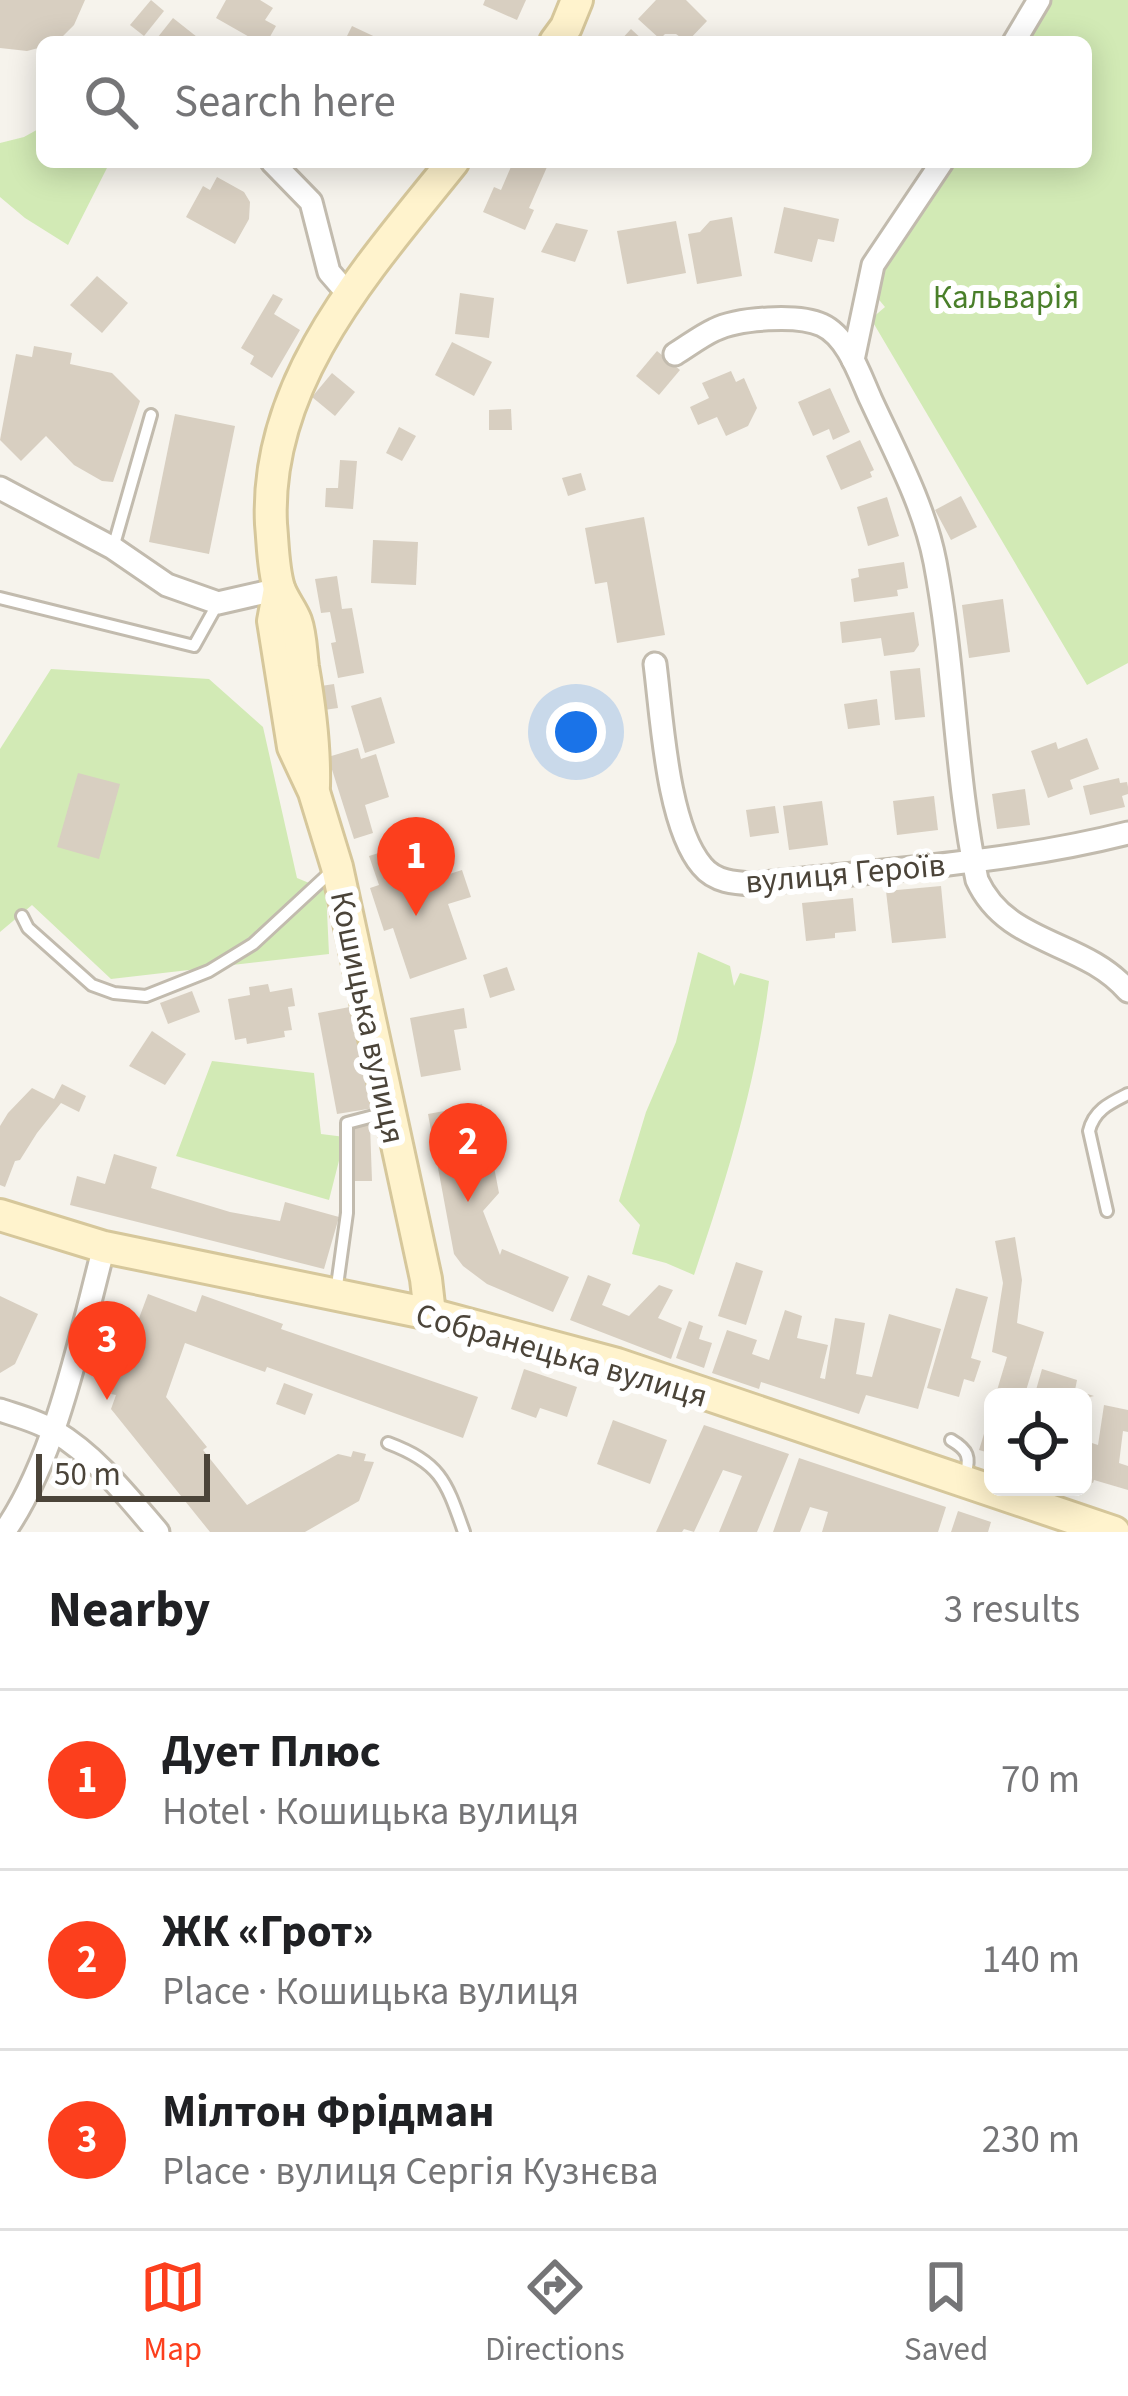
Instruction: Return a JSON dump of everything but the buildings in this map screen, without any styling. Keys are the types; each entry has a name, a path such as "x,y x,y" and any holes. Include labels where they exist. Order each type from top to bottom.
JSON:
{"street":[{"path":"560,36 577,0"},
{"path":"1018,36 1039,0"},
{"path":"278,168 311,202 329,272 349,295"},
{"name":"Кошицька вулиця","path":"430,1315 337,867 314,792 293,747 273,621 280,589 270,494 285,418 310,358 349,295 448,168"},
{"path":"853,360 873,265 938,168"},
{"path":"675,354 716,328 733,323 805,320 826,326 839,339 916,496 935,560 976,880 985,897 1016,927 1085,957 1128,991"},
{"path":"0,488 113,548 167,585 218,603 280,589"},
{"name":"вулиця Героїв","path":"655,664 670,784 690,845 703,868 726,882 754,884 973,860 1128,833"},
{"name":"Собранецька вулиця","path":"0,1215 104,1247 430,1315 617,1364 1114,1532"},
{"path":"4,1532 52,1430 104,1247"},
{"path":"0,1410 52,1430 111,1477 158,1532"}],"lane":[{"path":"113,548 151,415"},
{"path":"0,598 194,646 218,603"},
{"path":"22,916 28,928 92,985 146,996 209,971 253,944 337,867"},
{"path":"1107,1211 1090,1131 1099,1110 1128,1094"},
{"path":"335,1296 347,1213 347,1123 389,1112"},
{"path":"951,1440 969,1456 963,1480"},
{"path":"388,1443 429,1463 446,1487 464,1532"}],"green space":[{"name":"Кальварія","path":"1030,0 1128,0 1128,663 1087,685 871,319 885,307 871,290 883,260 948,168 1092,168 1092,36 1029,36 1043,17"},
{"path":"36,130 36,168 107,168 68,245 0,197 0,143"},
{"path":"51,669 209,679 263,727 297,878 326,890 329,954 111,979 32,905 0,932 0,749"},
{"path":"698,952 730,966 734,986 740,973 769,981 739,1130 694,1275 632,1254 640,1225 619,1201 646,1112 676,1042"},
{"path":"212,1061 314,1073 321,1134 345,1137 329,1200 176,1156"}],"place":[{"name":"Дует Плюс","path":"416,916"},
{"name":"ЖК «Грот»","path":"468,1202"},
{"name":"Мілтон Фрідман","path":"107,1400"}]}
